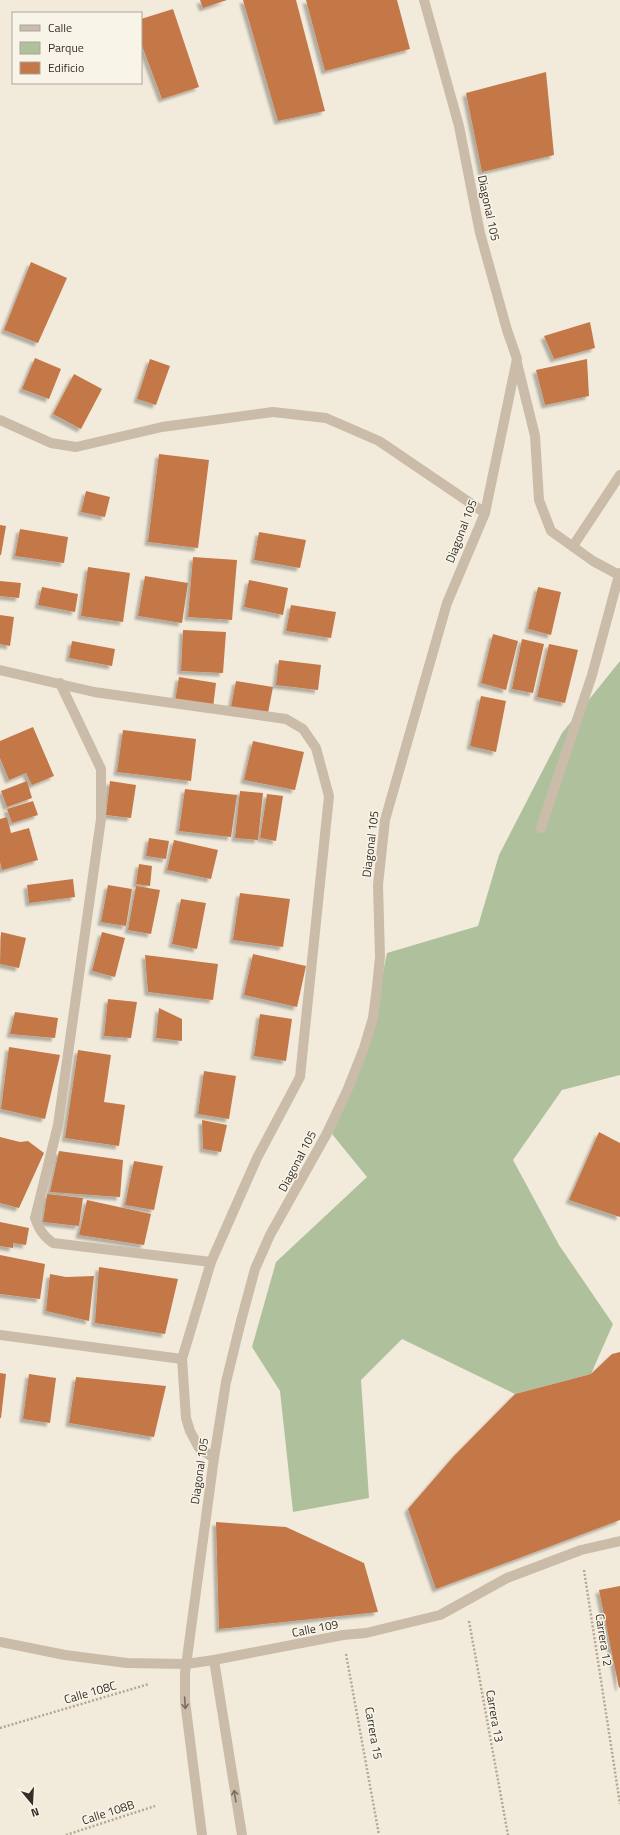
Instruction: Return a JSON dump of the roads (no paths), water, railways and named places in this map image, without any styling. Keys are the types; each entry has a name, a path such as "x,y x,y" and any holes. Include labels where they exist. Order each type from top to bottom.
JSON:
{"street":[{"name":"Diagonal 105","path":"185,1669 226,1382 241,1321 256,1269 270,1236 326,1134 347,1091 364,1048 373,1018 380,957 378,885 385,820 447,602 485,513 517,359 507,330 480,233 459,126 424,0"},
{"path":"517,359 535,436 539,500 551,531 593,561 620,575 592,675 541,828"},
{"path":"0,420 51,443 76,447 162,427 273,412 326,418 379,440 485,513"},
{"path":"573,546 620,475"},
{"path":"0,670 94,692 286,718 303,729 316,748 329,796 300,1077 257,1158 212,1262 182,1359 186,1418 190,1431 199,1448 214,1458"},
{"path":"60,683 101,769 101,819 58,1125 35,1218 39,1229 46,1238 53,1243 212,1262"},
{"path":"0,1335 182,1359"},
{"name":"Calle 109","path":"0,1642 64,1656 185,1669 214,1660 366,1633 440,1615 506,1578 581,1550 620,1542"},
{"path":"214,1660 242,1835"},
{"path":"185,1669 185,1701 202,1835"}]}
